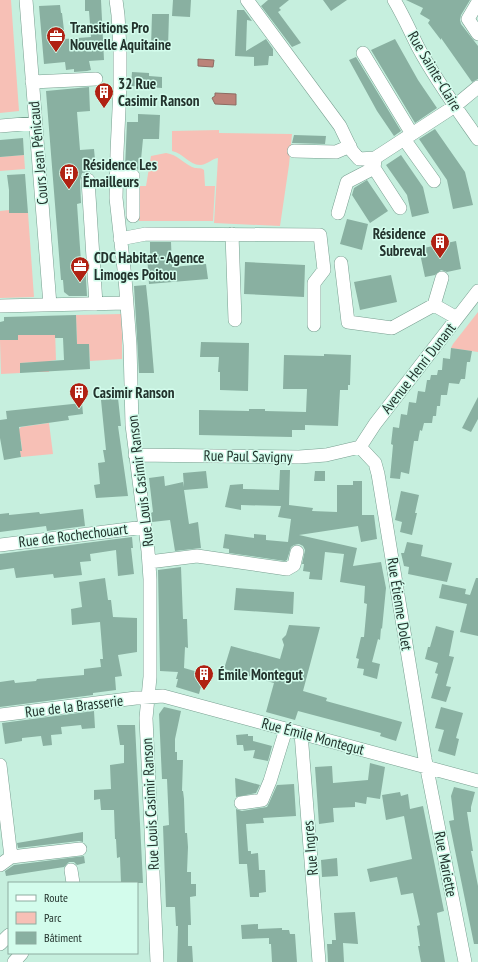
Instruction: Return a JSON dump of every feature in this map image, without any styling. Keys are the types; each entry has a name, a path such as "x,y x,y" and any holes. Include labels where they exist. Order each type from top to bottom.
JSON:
{"street":[{"name":"Cours Jean Pénicaud","path":"26,0 50,305"},
{"name":"Rue Louis Casimir Ranson","path":"116,0 120,42 116,198 125,278 130,345 131,406 135,455 149,562 151,606 150,677 146,718 157,962"},
{"path":"247,0 340,126 350,146 359,159 375,163 400,208"},
{"name":"Rue Sainte-Claire","path":"394,0 402,13 418,47 455,106 478,139"},
{"path":"478,2 468,19 478,34"},
{"path":"363,53 434,181"},
{"path":"32,82 96,79"},
{"path":"338,213 347,182 375,163 408,136 455,106 478,88"},
{"path":"0,126 35,123"},
{"path":"294,151 336,152 350,146"},
{"path":"116,175 133,176 133,216"},
{"path":"88,180 96,304"},
{"path":"120,239 146,234 320,235 324,270 314,283 314,325"},
{"path":"232,234 235,320"},
{"path":"341,264 348,322 392,328 434,305 442,278"},
{"name":"Avenue Henri Dunant","path":"360,447 375,424 478,291"},
{"path":"0,306 126,303"},
{"path":"434,305 457,318"},
{"name":"Rue Paul Savigny","path":"135,455 299,457 326,455 360,447"},
{"name":"Rue Étienne Dolet","path":"360,447 375,463 378,474 427,767"},
{"name":"Rue de Rochechouart","path":"0,545 145,527"},
{"path":"149,562 197,556 287,569 294,565 297,552"},
{"name":"Rue Émile Montegut","path":"148,697 163,696 478,781"},
{"name":"Rue de la Brasserie","path":"0,715 148,697"},
{"path":"241,803 262,800 270,781 286,729"},
{"name":"Rue Ingres","path":"301,734 319,962"},
{"path":"0,765 12,857"},
{"name":"Rue Mariette","path":"427,767 465,962"},
{"path":"0,865 12,857 80,849"},
{"path":"0,944 8,936"},
{"path":"14,962 21,954"}],"green space":[{"path":"0,0 11,0 19,111 0,113"},
{"path":"219,130 219,133 292,134 280,226 214,223 218,158 200,165 193,163 172,151 172,131"},
{"path":"166,153 177,157 192,167 204,170 205,186 215,186 213,221 139,221 139,186 146,186 151,156"},
{"path":"24,155 25,169 0,171 0,157"},
{"path":"9,210 9,213 28,213 34,297 0,298 0,211"},
{"path":"478,312 478,352 451,348 453,344"},
{"path":"121,314 122,359 90,361 89,344 77,344 76,315"},
{"path":"55,330 56,360 49,361 49,372 37,372 36,362 20,363 20,373 1,374 0,340 18,340 18,333"},
{"path":"49,423 53,454 21,457 21,440 19,440 18,430 21,427"}],"shaded area":[{"path":"198,59 214,60 213,67 198,66"},
{"path":"215,93 236,94 236,105 215,104 212,98 215,96"}],"building":[{"path":"85,0 101,0 104,60 89,61 91,70 74,72 74,69 66,70 65,62 44,64 39,6 60,5 65,39 91,37 89,11 85,11"},
{"path":"173,0 191,0 190,17 172,16"},
{"path":"268,0 289,0 279,8 281,10 278,12 301,43 292,47 261,6"},
{"path":"323,0 347,0 331,11"},
{"path":"406,0 470,0 461,15 460,20 461,24 478,46 478,79 472,82 441,38 441,40 428,23 430,20 420,14 423,8"},
{"path":"237,10 244,10 252,21 247,20 246,51 266,39 273,49 273,56 269,56 268,65 254,66 254,57 235,56"},
{"path":"152,14 169,14 168,48 151,47"},
{"path":"395,39 418,80 437,108 415,123 371,50"},
{"path":"356,57 401,131 394,136 377,111 349,60"},
{"path":"132,72 149,73 149,76 162,77 162,88 131,86"},
{"name":"Résidence Les Émailleurs","path":"89,87 90,111 77,112 80,150 94,149 95,160 89,160 90,172 82,173 80,181 81,203 77,204 81,262 85,262 87,296 69,296 64,292 63,280 61,280 46,91"},
{"path":"138,114 160,115 159,139 143,139 140,170 125,168 127,122 138,122"},
{"path":"435,129 465,172 473,205 453,209 447,180 419,139"},
{"path":"294,135 326,136 325,144 292,143"},
{"path":"23,138 24,155 0,157 0,140"},
{"path":"401,155 423,187 429,213 412,217 407,195 386,165"},
{"path":"25,174 28,213 9,213 9,190 7,175"},
{"path":"367,180 388,211 370,223 352,195 354,188"},
{"path":"347,219 368,224 362,250 340,244"},
{"name":"Résidence Subreval","path":"456,241 461,269 447,272 441,270 435,275 425,277 419,249"},
{"path":"150,242 171,242 172,267 206,264 208,279 149,284 147,254 150,254"},
{"path":"245,262 305,265 304,297 244,294"},
{"name":"Résidence Subreval","path":"391,275 397,302 360,310 354,282"},
{"path":"146,285 154,373 139,373 134,286"},
{"path":"76,315 77,344 89,344 90,369 20,373 20,363 64,360 63,338 55,338 55,335 18,335 18,340 0,340 0,322 4,321 4,317"},
{"path":"201,342 249,343 248,391 220,390 220,372 218,372 219,357 200,357"},
{"path":"451,348 472,351 470,362 467,362 465,379 461,379 459,384 449,383 447,395 441,395 440,406 437,406 436,416 433,416 432,423 424,423 422,431 420,430 418,441 414,441 409,474 401,472 400,479 390,478 393,427 399,428 401,414 407,415 409,402 416,403 418,391 425,392 427,380 430,380 431,375 437,375 438,370 442,370 443,358 450,359"},
{"path":"324,354 351,355 350,385 348,385 348,390 340,390 338,426 305,425 305,430 292,430 292,437 199,435 199,410 249,411 249,409 265,409 265,411 306,412 307,389 283,389 284,355 324,356"},
{"path":"478,397 478,419 471,432 462,428"},
{"path":"118,398 121,426 118,426 128,496 96,498 94,485 100,484 98,463 105,462 103,450 106,450 101,400"},
{"path":"82,403 83,414 68,416 69,420 19,427 22,451 20,451 21,457 4,460 0,438 0,420 7,419 6,411"},
{"path":"280,470 290,470 289,505 313,508 312,511 337,512 337,485 353,485 353,481 362,481 362,515 374,515 377,539 361,542 358,526 299,535 357,548 353,566 381,562 386,588 380,640 378,639 372,662 380,664 377,679 363,675 364,669 357,668 359,659 356,658 361,637 364,637 367,604 364,603 365,586 340,582 344,554 325,552 322,580 309,579 310,572 303,571 304,564 302,564 305,550 303,546 299,544 291,547 287,560 285,561 229,553 229,549 223,548 225,534 254,538 254,534 266,535 266,540 288,542 291,519 278,517 281,506 241,505 241,510 225,507 230,485 243,484 243,489 279,490"},
{"path":"206,471 208,488 184,490 189,524 198,522 201,548 175,551 170,520 152,522 151,513 153,512 149,478 164,476 165,486 183,482 184,487 183,473"},
{"path":"315,471 325,471 325,481 314,481"},
{"path":"401,491 419,495 412,535 400,532 402,522 395,520"},
{"path":"83,509 85,526 47,531 46,526 0,532 0,514 9,513 9,515 39,512 40,514"},
{"path":"132,537 133,548 131,548 134,574 118,576 116,550 90,554 91,561 80,562 82,575 54,578 53,574 16,578 14,568 0,570 0,554"},
{"path":"407,542 423,545 421,556 452,563 447,582 408,574 409,567 404,566 401,553 404,553"},
{"path":"181,567 183,619 187,619 188,648 185,647 184,668 198,672 196,677 203,679 199,694 176,687 178,672 160,671 158,570"},
{"path":"105,578 108,600 111,600 113,617 137,618 137,652 118,655 122,676 115,677 116,690 93,693 93,695 0,707 0,682 14,680 15,683 36,681 37,679 84,675 84,669 101,667 100,659 103,659 100,622 72,625 71,609 82,607 79,582"},
{"path":"476,578 478,578 478,636 460,632 467,604 439,598 442,584 466,589 465,594 470,595"},
{"path":"236,588 294,592 293,614 234,610"},
{"path":"289,625 320,627 303,691 327,698 326,701 402,722 396,741 380,736 381,733 298,711 295,720 266,712 274,683 224,669 231,646 280,659 284,645 282,639 286,635"},
{"path":"436,626 454,631 449,656 454,657 446,686 451,687 446,702 431,698 438,674 435,673 438,663 425,659"},
{"path":"164,707 181,711 175,739 175,752 177,752 177,760 183,760 182,791 184,799 185,833 187,833 188,847 187,872 191,872 191,884 196,884 196,896 190,897 191,925 188,925 188,946 192,946 193,962 177,962 178,926 176,926 175,907 166,907 163,826 169,825 167,779 162,779 159,714"},
{"path":"441,707 463,713 456,738 459,739 455,756 438,751 444,730 435,728"},
{"path":"94,711 95,728 82,729 81,725 61,727 62,734 51,735 52,745 43,746 41,736 22,738 22,741 5,744 2,723"},
{"path":"117,725 135,725 143,883 121,882 120,857 117,858 115,839 114,810 101,810 100,799 94,800 94,790 111,789 110,765 124,763 124,745 120,745"},
{"path":"248,734 248,736 253,736 253,741 272,746 268,761 253,758 255,750 244,751 243,745 237,745 236,735"},
{"path":"370,763 385,767 380,799 367,797 366,804 355,802 355,807 333,808 334,822 319,824 315,767 332,766 333,783 368,780"},
{"path":"235,778 260,785 256,793 236,797"},
{"path":"294,784 296,816 263,818 264,823 246,824 248,851 251,851 251,854 258,853 259,870 265,870 266,892 259,893 259,897 250,897 247,864 239,864 236,809 242,811 267,807 277,785"},
{"path":"454,787 475,792 471,812 467,812 473,851 471,851 478,886 478,944 474,944 449,821 454,820 451,796"},
{"path":"400,792 401,796 408,794 410,809 423,806 444,911 437,913 445,962 421,962 418,946 420,946 417,926 420,925 413,893 401,895 397,877 370,882 367,869 412,859 404,816 386,820 382,795"},
{"path":"83,832 83,842 79,841 18,848 17,843"},
{"path":"84,856 85,863 77,865 74,862 69,862 64,867 6,876 5,871 14,865"},
{"path":"337,858 338,876 322,877 321,860"},
{"path":"355,912 358,944 343,943 344,962 328,962 327,944 332,944 332,940 336,940 334,913"},
{"path":"258,924 258,929 282,928 282,930 289,930 290,934 295,934 297,962 272,962 271,944 269,944 269,938 242,939 241,925"}],"place":[{"name":"Transitions Pro Nouvelle Aquitaine","path":"56,53"},
{"name":"32 Rue Casimir Ranson","path":"104,109"},
{"name":"Résidence Les Émailleurs","path":"69,190"},
{"name":"Résidence Subreval","path":"440,259"},
{"name":"CDC Habitat - Agence Limoges Poitou","path":"80,283"},
{"name":"Casimir Ranson","path":"79,409"},
{"name":"Émile Montegut","path":"204,691"}]}
